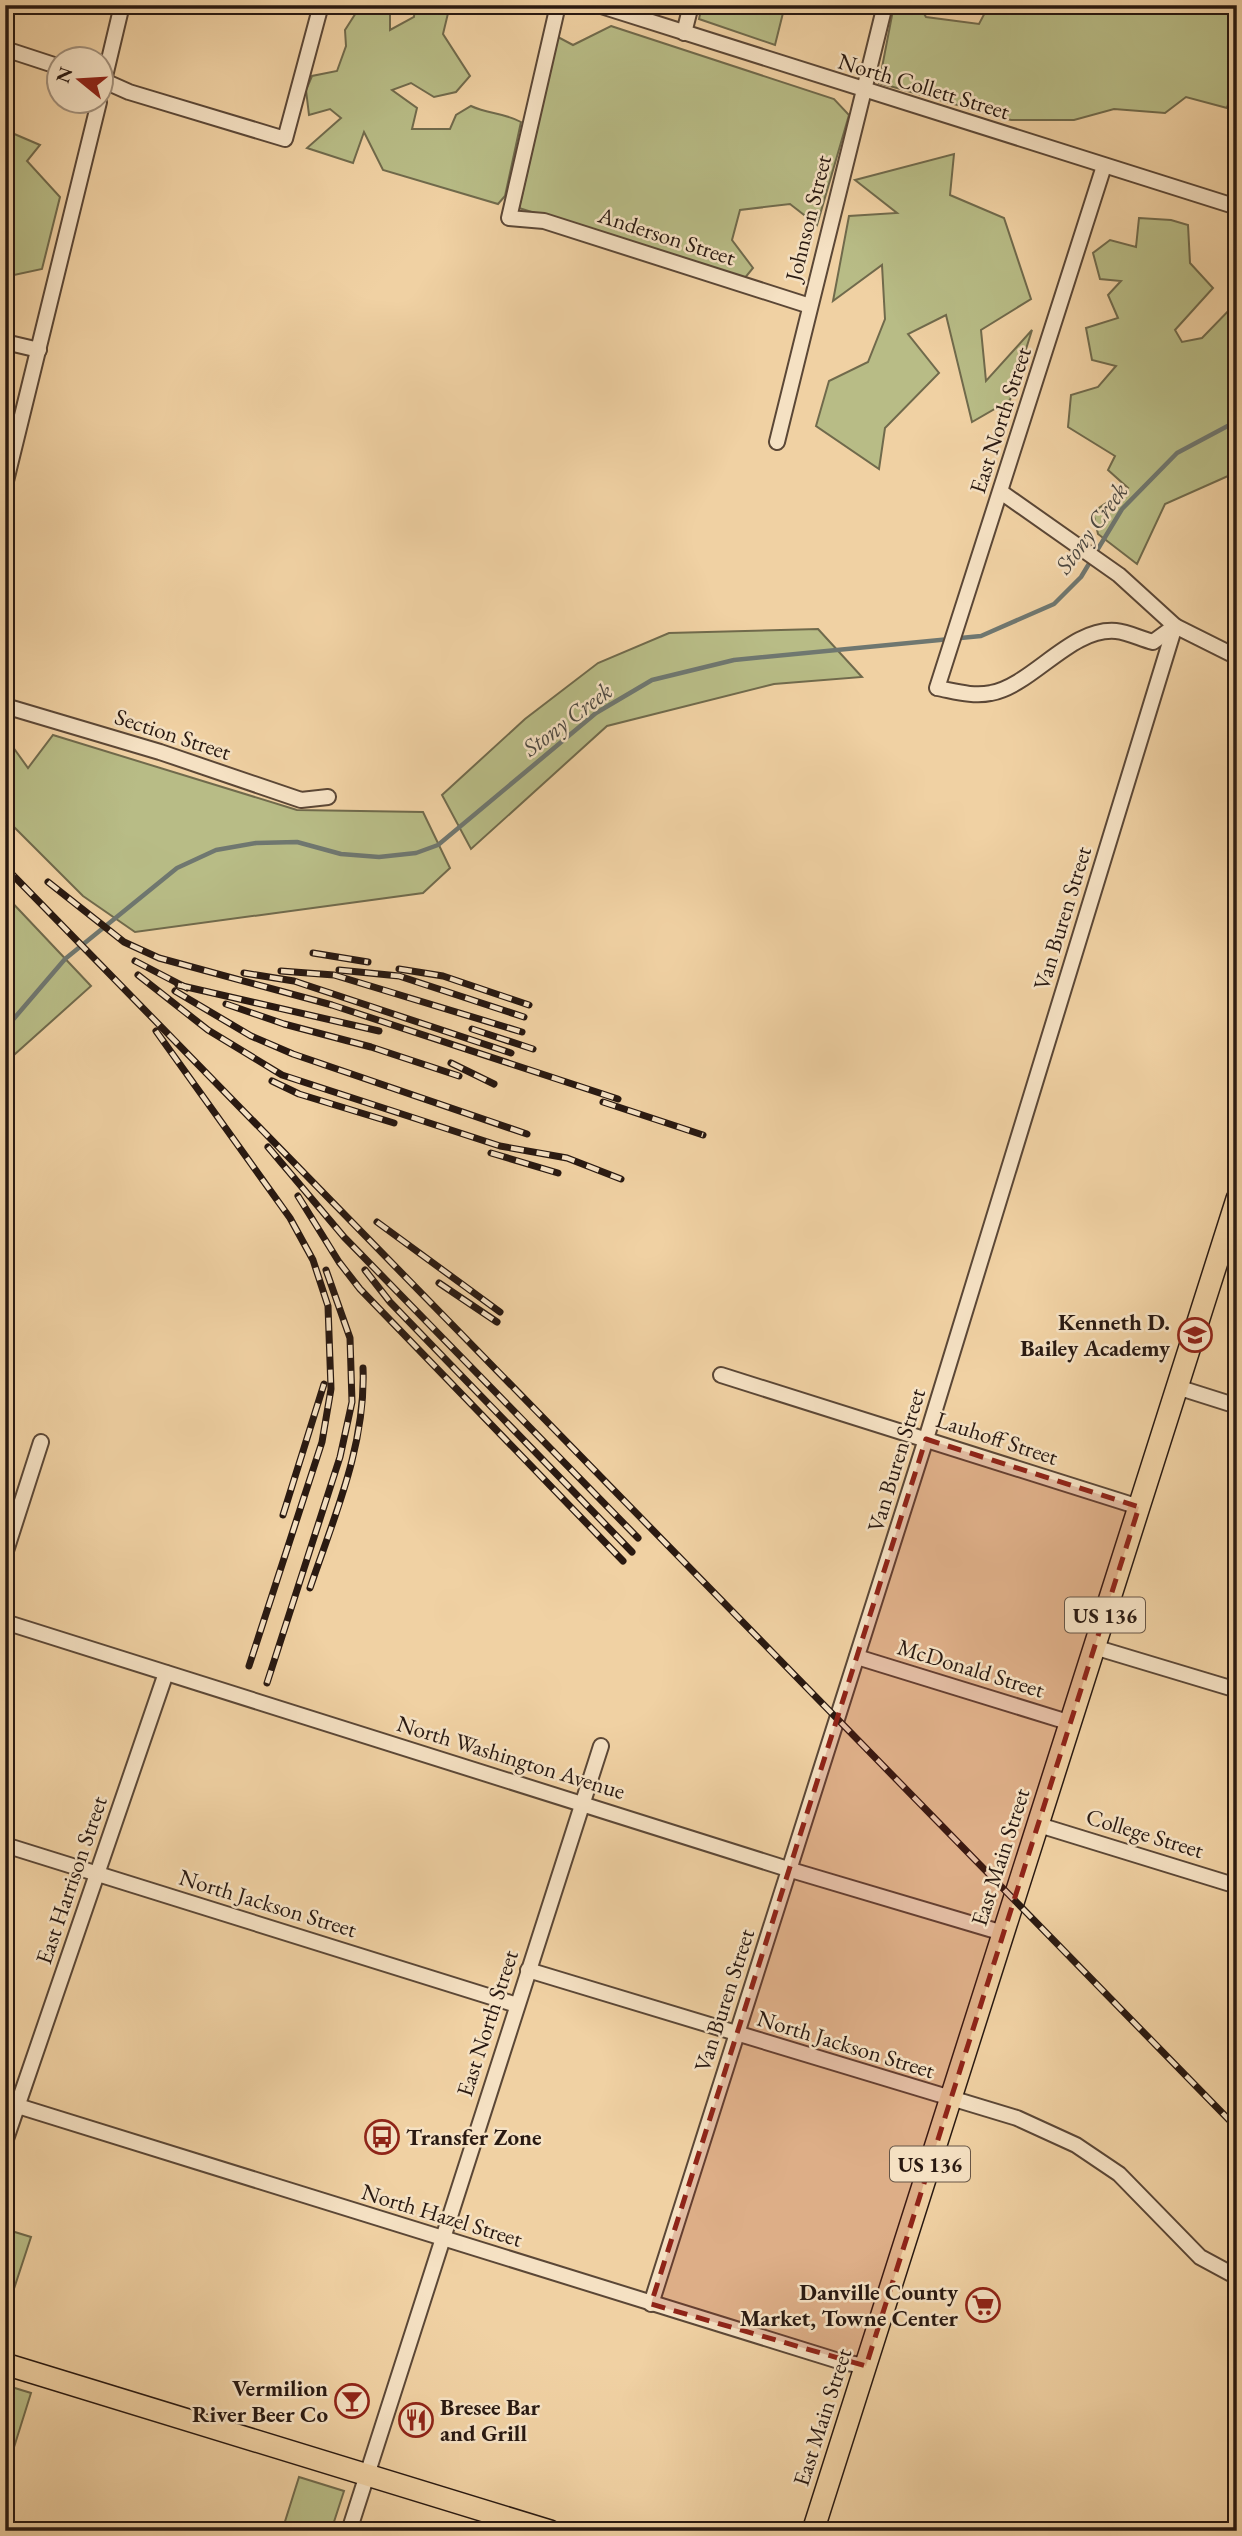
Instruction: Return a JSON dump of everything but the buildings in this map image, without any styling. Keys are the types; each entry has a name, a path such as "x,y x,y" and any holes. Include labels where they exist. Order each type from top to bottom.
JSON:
{"main road":[{"name":"East Main Street","path":"813,2531 1237,1199"},
{"path":"5,2364 550,2531"}],"street":[{"path":"111,46 122,5"},
{"path":"116,88 285,139 321,5"},
{"name":"Anderson Street","path":"558,5 509,218 544,221 810,306"},
{"name":"North Collett Street","path":"598,5 864,92 1237,207"},
{"path":"684,33 691,5"},
{"name":"Johnson Street","path":"777,442 885,5"},
{"path":"5,49 46,62"},
{"path":"5,485 96,116"},
{"name":"East North Street","path":"1104,166 937,688 971,694 991,693 1013,685 1076,643 1096,635 1116,631 1153,642 1175,626"},
{"path":"5,342 38,350"},
{"path":"1001,492 1119,575 1175,626 1237,657"},
{"name":"Van Buren Street","path":"651,2304 926,1439 1175,626"},
{"name":"Section Street","path":"5,706 160,752 301,800 328,797"},
{"name":"Lauhoff Street","path":"721,1375 1139,1507"},
{"path":"1177,1387 1237,1406"},
{"path":"5,1554 41,1442"},
{"name":"North Washington Avenue","path":"5,1622 791,1870 1003,1933"},
{"path":"1094,1647 1237,1690"},
{"name":"McDonald Street","path":"857,1657 1071,1723"},
{"name":"East Harrison Street","path":"5,2142 12,2104 97,1874 166,1673"},
{"name":"East North Street","path":"349,2531 601,1746"},
{"name":"College Street","path":"1039,1825 1237,1886"},
{"name":"North Jackson Street","path":"5,1845 517,2005"},
{"name":"North Jackson Street","path":"528,1970 1017,2118 1076,2144 1119,2174 1200,2257 1237,2277"},
{"name":"North Hazel Street","path":"12,2104 651,2304 842,2362 866,2366"}],"highlighted area":[{"path":"926,1439 1139,1507 866,2366 651,2304"}],"green space":[{"path":"361,5 390,5 390,30 414,17 415,5 450,5 443,34 470,76 456,92 434,97 411,83 392,90 417,108 412,129 450,129 456,115 471,106 521,122 505,196 498,204 383,170 364,132 353,163 307,148 341,118 330,109 309,115 306,90 312,76 337,71 346,46 345,30"},
{"path":"702,5 785,5 775,45 699,19"},
{"path":"894,5 919,5 926,17 979,24 989,5 1237,5 1237,72 1227,108 1186,97 1165,113 1114,109 1074,120 1011,120 879,83"},
{"path":"611,26 834,99 849,115 817,225 790,204 740,210 732,240 753,268 744,279 519,208 558,37 573,45"},
{"path":"5,130 40,145 27,161 60,197 42,269 14,275 5,273"},
{"path":"954,154 950,195 1004,218 1031,299 981,330 986,381 1032,330 1010,400 972,422 946,315 908,334 939,373 885,428 879,469 816,426 829,381 868,362 885,319 882,265 833,301 849,216 897,213 855,180"},
{"path":"1139,218 1171,220 1188,225 1190,263 1213,288 1175,330 1182,342 1202,338 1233,306 1237,307 1237,350 1230,363 1237,365 1237,472 1165,504 1137,564 1098,534 1093,512 1128,488 1108,470 1115,456 1068,427 1071,395 1098,387 1116,366 1092,360 1086,328 1118,318 1108,295 1121,281 1100,279 1093,253 1110,240 1136,247"},
{"path":"818,629 862,677 774,684 607,726 471,849 442,795 525,719 598,663 669,633"},
{"path":"53,735 297,810 423,812 450,868 423,893 135,932 83,896 5,818 5,736 28,768"},
{"path":"5,895 91,986 5,1063"},
{"path":"5,2229 31,2237 5,2316"},
{"path":"5,2385 31,2393 5,2476"},
{"path":"299,2477 344,2491 331,2531 282,2531"}],"waterway":[{"name":"Stony Creek","path":"5,1029 65,959 177,868 216,850 256,843 297,842 341,854 379,857 416,853 438,845 596,713 652,680 734,660 981,636 1054,604 1081,577 1122,509 1177,453 1237,421"}],"railway":[{"path":"5,867 1237,2128"},
{"path":"48,882 124,942 159,958 332,1005 618,1099"},
{"path":"313,953 368,962"},
{"path":"135,961 187,988"},
{"path":"399,969 443,976 529,1005"},
{"path":"339,970 399,976 524,1017"},
{"path":"281,971 334,975 522,1032"},
{"path":"244,973 294,981 511,1053"},
{"path":"138,975 208,1030 282,1075 500,1146 567,1158 621,1179"},
{"path":"178,985 379,1031"},
{"path":"175,991 251,1036 293,1054 527,1134"},
{"path":"226,1004 459,1076"},
{"path":"472,1029 533,1049"},
{"path":"156,1031 290,1218 313,1260 328,1306 331,1389 322,1442 249,1666"},
{"path":"451,1063 494,1084"},
{"path":"272,1081 299,1094 394,1123"},
{"path":"603,1102 703,1135"},
{"path":"268,1147 344,1237 638,1538"},
{"path":"491,1153 558,1173"},
{"path":"298,1196 339,1262 360,1289 623,1561"},
{"path":"377,1222 500,1312"},
{"path":"267,1683 340,1457 352,1402 350,1338 326,1270"},
{"path":"365,1270 390,1302 632,1552"},
{"path":"439,1283 497,1322"},
{"path":"310,1588 354,1453 363,1397 363,1368"},
{"path":"283,1515 324,1384"}],"place":[{"name":"Kenneth D. Bailey Academy","path":"1195,1335"},
{"name":"Transfer Zone","path":"382,2137"},
{"name":"Danville County Market, Towne Center","path":"983,2305"},
{"name":"Vermilion River Beer Co","path":"352,2401"},
{"name":"Bresee Bar and Grill","path":"416,2420"}]}
